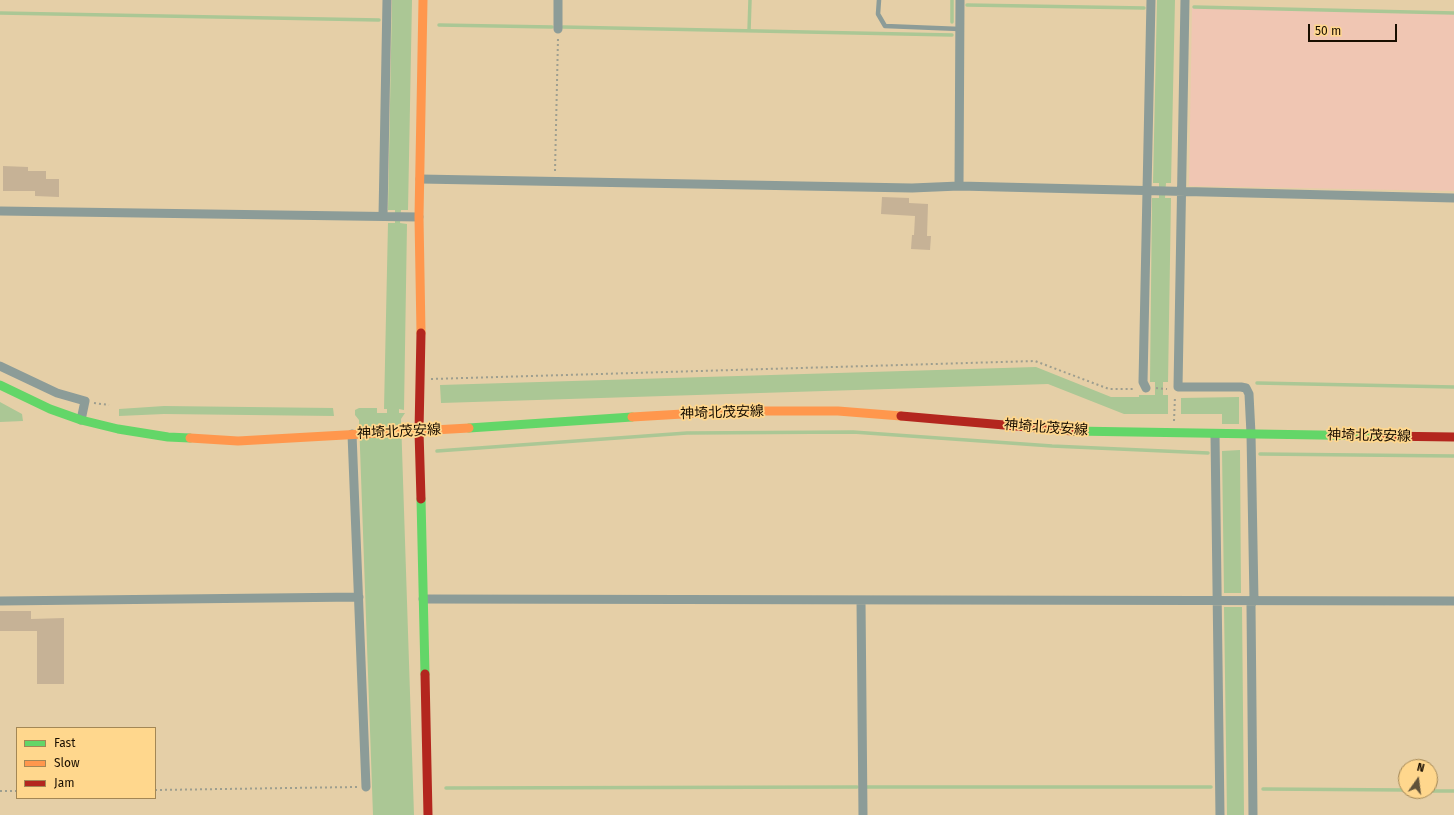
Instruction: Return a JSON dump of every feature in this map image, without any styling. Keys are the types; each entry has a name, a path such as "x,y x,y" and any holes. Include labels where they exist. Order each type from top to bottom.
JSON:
{"main road":[{"path":"423,0 419,217 421,302 419,431 428,815"},
{"name":"神埼北茂安線","path":"0,385 50,409 81,420 118,429 168,438 238,441 408,432 733,410 838,411 1069,431 1454,437"}],"street":[{"path":"383,216 387,0"},
{"path":"558,0 558,28"},
{"path":"959,186 960,0"},
{"path":"1150,388 1143,382 1151,0"},
{"path":"1185,0 1178,387 1241,387 1246,388 1249,394 1254,600 1251,605 1253,815"},
{"path":"420,179 912,188 959,186 1454,198"},
{"path":"0,211 419,217"},
{"path":"0,366 57,393 85,401 81,420"},
{"path":"352,434 366,787"},
{"path":"1215,434 1220,815"},
{"path":"0,601 359,597"},
{"path":"423,599 1454,601"},
{"path":"862,600 863,815"}],"lane":[{"path":"879,0 878,14 885,26 960,29"}],"path":[{"path":"555,172 558,28"},
{"path":"420,379 1035,362 1109,390 1164,388"},
{"path":"1174,421 1175,395"},
{"path":"85,401 109,405"},
{"path":"156,790 366,787"},
{"path":"0,791 16,791"}],"shaded area":[{"path":"392,0 412,0 408,210 401,210 400,223 407,224 404,410 399,409 399,413 405,413 401,419 414,815 373,815 359,420 355,415 355,410 359,408 377,408 377,413 387,413 387,409 384,409 388,223 395,223 395,210 388,210"},
{"path":"1157,0 1175,0 1171,183 1166,183 1165,198 1171,198 1168,382 1163,382 1163,395 1168,395 1168,414 1124,414 1048,384 441,403 440,385 1036,367 1111,397 1139,397 1139,395 1155,395 1155,382 1150,382 1152,198 1159,198 1159,183 1153,183"},
{"path":"1192,7 1454,13 1454,191 1189,186"},
{"path":"1239,397 1239,424 1222,424 1222,414 1181,414 1181,398"},
{"path":"0,402 22,414 23,421 0,422"},
{"path":"164,406 333,408 334,416 164,414 119,416 119,409"},
{"path":"1240,450 1241,593 1224,593 1222,451"},
{"path":"1224,607 1242,607 1244,815 1227,815"}],"building":[{"path":"3,166 28,167 28,171 46,171 46,179 59,179 59,197 35,196 35,191 3,191"},
{"path":"882,197 909,198 909,203 928,204 927,236 931,236 930,250 911,249 912,235 914,235 915,216 881,214"},
{"path":"0,611 31,611 31,619 64,618 64,684 37,684 37,631 0,631"}],"waterway":[{"path":"749,31 750,0"},
{"path":"952,0 952,22"},
{"path":"967,5 1144,8"},
{"path":"1194,7 1454,13"},
{"path":"0,13 379,20"},
{"path":"439,25 552,27"},
{"path":"563,27 952,35"},
{"path":"1257,383 1454,387"},
{"path":"437,451 687,433 853,432 1052,446 1208,453"},
{"path":"1260,454 1454,456"},
{"path":"446,788 857,787"},
{"path":"867,787 1211,787"},
{"path":"1263,789 1398,790"},
{"path":"1438,791 1454,791"}],"traffic: fast":[{"path":"0,385 50,409 81,420 118,429 168,437 190,438"},
{"path":"469,428 632,417"},
{"path":"1073,431 1381,436"},
{"path":"421,499 425,674"}],"traffic: slow":[{"path":"421,333 419,217 423,0"},
{"path":"632,417 733,411 838,411 901,416"},
{"path":"190,438 238,441 469,428"}],"traffic: jam":[{"path":"421,333 419,431 421,499"},
{"path":"901,416 1073,431"},
{"path":"1381,436 1454,437"},
{"path":"425,674 428,815"}]}
